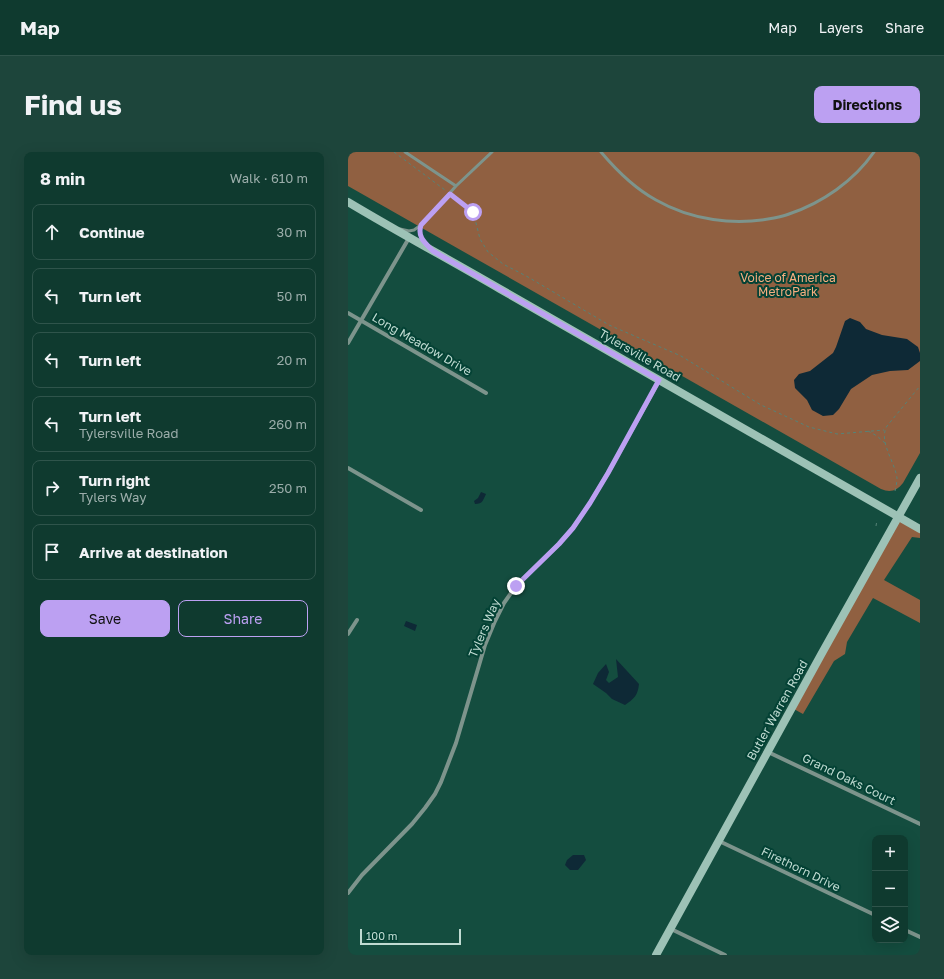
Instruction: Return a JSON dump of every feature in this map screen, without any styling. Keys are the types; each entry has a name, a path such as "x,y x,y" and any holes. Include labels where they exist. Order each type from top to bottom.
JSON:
{"main road":[{"name":"Tylersville Road","path":"348,202 920,529"},
{"name":"Butler Warren Road","path":"656,955 920,478"}],"street":[{"path":"348,343 409,238"},
{"name":"Long Meadow Drive","path":"348,313 486,393"},
{"name":"Tylers Way","path":"348,892 362,875 412,824 435,794 456,743 485,645 504,603 516,586 559,544 573,528 612,467 659,380"},
{"path":"348,468 421,510"},
{"path":"348,634 357,620"},
{"name":"Grand Oaks Court","path":"768,752 920,824"},
{"name":"Firethorn Drive","path":"719,841 872,914"},
{"path":"671,929 725,955"},
{"path":"908,931 920,937"}],"lane":[{"path":"405,152 456,186"},
{"path":"387,225 409,231 414,230 421,225 456,186 492,152"},
{"path":"601,152 621,174 654,200 666,206 695,216 745,222 788,215 809,206 831,193 849,179 859,170 874,152"},
{"path":"421,225 419,230 420,234 427,246 433,251"}],"path":[{"path":"394,152 473,211 480,239 488,252 503,264 528,277 609,325 681,356 761,406 794,421 837,434 884,430"},
{"path":"895,491 897,479 884,440 884,430 920,386"},
{"path":"868,431 886,443"},
{"path":"876,526 877,520"}],"green space":[{"name":"Voice of America MetroPark","path":"348,152 920,152 920,453 901,486 890,491 881,489 348,186"},
{"path":"898,516 920,529 920,538 912,537 884,580 920,600 920,623 873,598 847,642 845,654 834,661 803,714 792,708"}],"water":[{"path":"850,318 860,322 866,329 882,335 907,339 918,347 920,361 908,370 890,371 872,375 851,389 839,409 833,415 823,416 812,410 807,400 795,388 794,380 799,374 810,371 833,353 845,321"},
{"path":"481,492 486,494 480,503 475,504 474,501 478,498"},
{"path":"406,621 417,625 415,631 404,626"},
{"path":"616,659 639,684 638,691 635,696 625,705 612,699 593,684 598,673 606,664 609,672 606,680 609,683 618,677"},
{"path":"573,855 584,855 586,860 578,870 570,870 565,865 567,860"}],"route":[{"path":"473,212 450,194 421,225 419,230 422,239 433,251 659,380 608,473 573,528 559,544 516,586"}]}
